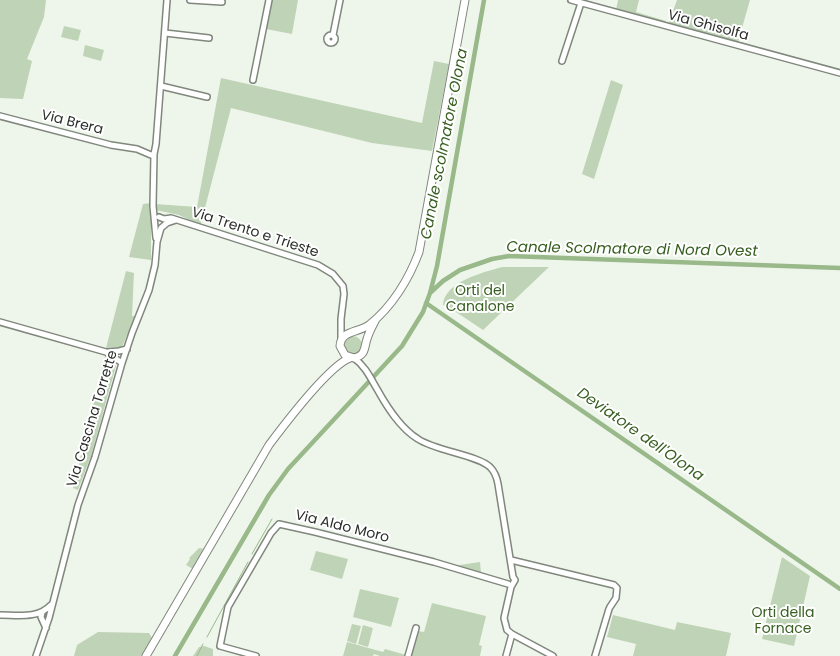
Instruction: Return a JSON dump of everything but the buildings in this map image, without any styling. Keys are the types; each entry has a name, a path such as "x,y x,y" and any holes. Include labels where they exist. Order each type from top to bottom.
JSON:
{"main road":[{"path":"146,656 269,445 291,417 342,361 361,355 376,319 403,286 412,270 418,252 464,1"},
{"path":"333,370 341,349 341,340 352,332 364,328 376,319"},
{"path":"352,332 361,335 365,342"},
{"path":"341,349 344,354 352,358"}],"street":[{"path":"159,222 153,208 153,152 157,140 167,0"},
{"path":"190,0 222,2"},
{"path":"253,80 268,0"},
{"path":"333,35 340,0"},
{"name":"Via Ghisolfa","path":"571,0 840,73"},
{"path":"562,61 581,3"},
{"path":"165,33 209,38"},
{"path":"161,86 207,98"},
{"name":"Via Brera","path":"0,116 111,145 153,152"},
{"name":"Via Trento e Trieste","path":"159,222 178,220 324,268 338,278 343,286 344,294 340,319 341,340"},
{"name":"Via Cascina Torrette","path":"45,616 52,604 78,505 93,464 122,364 149,290 155,265 159,222"},
{"path":"340,319 342,326 352,332"},
{"path":"0,322 106,352 127,349"},
{"path":"364,351 366,370 397,420 413,436 427,445 479,461 492,470 498,484 511,560 510,581 504,618 507,630 553,656"},
{"path":"106,352 122,364"},
{"path":"352,358 366,370"},
{"name":"Via Aldo Moro","path":"256,656 220,646 228,607 276,526 285,524 510,581"},
{"path":"511,560 610,584 614,595 595,656"},
{"path":"0,615 45,616 46,628 36,656"},
{"path":"408,656 416,628"},
{"path":"506,656 512,634"}],"green space":[{"path":"0,0 46,0 44,17 27,59 32,61 23,99 0,98"},
{"path":"272,0 298,0 292,34 266,29"},
{"path":"618,0 639,0 636,12 666,21 664,24 616,10"},
{"path":"677,0 750,0 738,42 668,25"},
{"path":"64,26 81,30 78,41 61,37"},
{"path":"85,45 104,50 101,61 83,56"},
{"path":"434,61 449,64 432,151 372,143 231,108 200,227 179,215 156,210 155,204 197,207 221,78 422,123"},
{"path":"611,80 623,85 594,179 582,174"},
{"path":"151,203 151,260 129,257 143,204"},
{"name":"Orti del Canalone","path":"502,267 549,267 483,330 443,305 445,297 457,284 476,275"},
{"path":"126,271 134,273 132,316 135,316 122,347 106,348"},
{"path":"353,336 361,341 362,345 357,353 353,354 345,349 344,345 349,337"},
{"path":"105,356 116,366 91,456 78,490 73,488"},
{"path":"199,548 205,549 193,569 186,565 189,558"},
{"path":"316,551 348,559 342,579 310,570"},
{"name":"Orti della Fornace","path":"782,557 810,576 794,646 762,639"},
{"path":"480,562 481,573 453,566"},
{"path":"360,589 399,598 391,627 353,617"},
{"path":"432,603 486,616 479,645 482,646 480,656 411,656 418,631 424,632"},
{"path":"613,615 675,630 677,622 731,633 726,656 633,656 636,644 607,637"},
{"path":"352,624 361,626 356,644 347,641"},
{"path":"363,625 373,628 368,647 358,644"},
{"path":"98,632 149,633 152,638 142,656 74,656 77,645"},
{"path":"347,642 383,652 385,649 406,655 380,656 374,654 373,656 343,656"},
{"path":"204,646 213,649 213,656 193,656 199,647"}],"waterway":[{"name":"Canale scolmatore Olona","path":"430,293 437,266 484,0"},
{"name":"Canale Scolmatore di Nord Ovest","path":"175,656 269,495 288,469 402,346 423,312 430,293 443,281 460,270 492,259 509,256 840,268"},
{"name":"Deviatore dell'Olona","path":"426,303 840,589"},
{"path":"252,554 272,519"},
{"path":"207,637 248,562"},
{"path":"197,656 203,644"}]}
